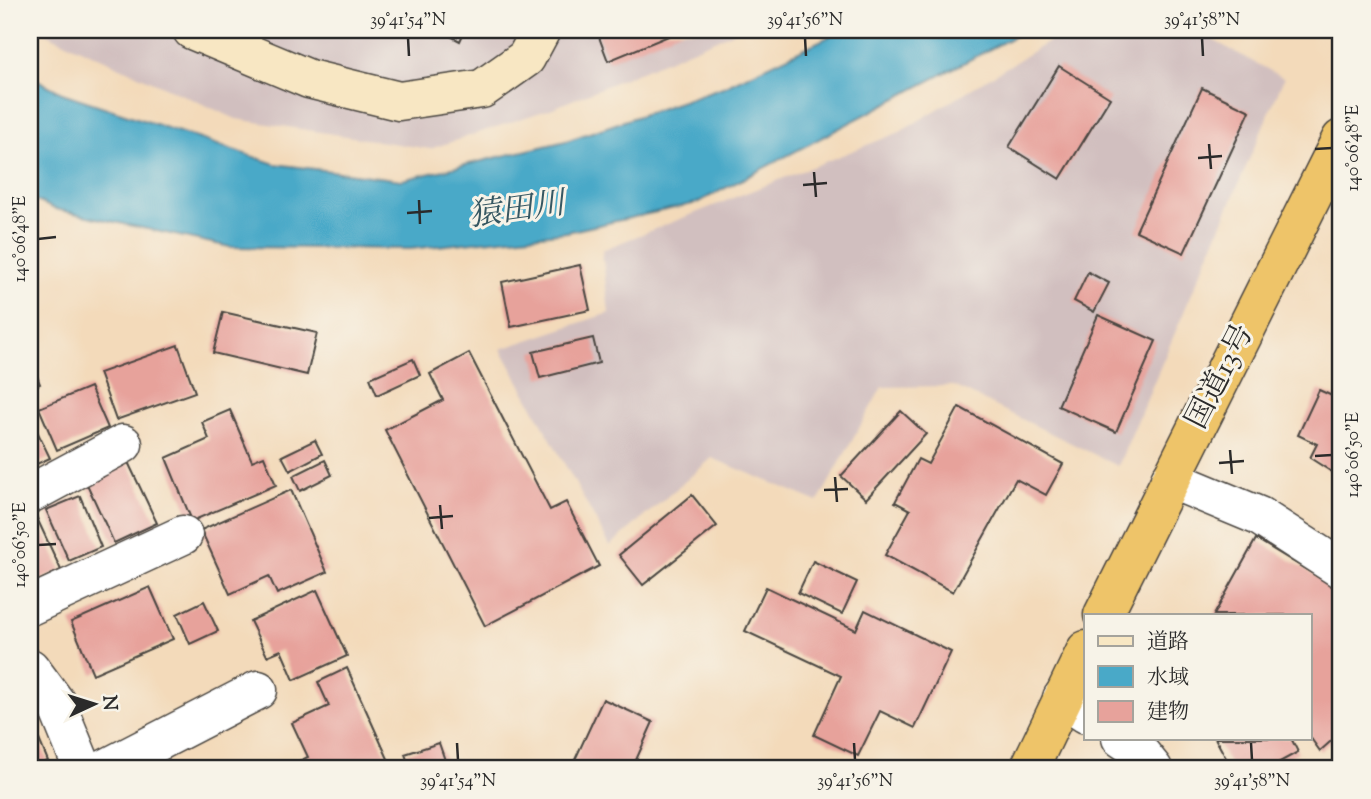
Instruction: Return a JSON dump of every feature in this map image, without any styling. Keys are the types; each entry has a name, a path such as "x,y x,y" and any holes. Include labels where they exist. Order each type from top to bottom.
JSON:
{"highway":[{"name":"国道13号","path":"1103,614 1341,139"},
{"path":"1029,769 1074,706 1084,659"}],"street":[{"path":"199,31 309,79 399,101 482,89 526,58 541,30"},
{"path":"30,494 122,444"},
{"path":"1170,479 1259,516 1341,569"},
{"path":"30,606 183,535"},
{"path":"30,668 56,703 83,769"},
{"path":"105,769 258,690"},
{"path":"1124,740 1136,748 1153,769"}],"shaded area":[{"path":"38,30 739,30 553,108 430,149 236,119"},
{"path":"1068,30 1194,30 1284,78 1118,466 954,386 882,387 818,502 712,458 610,546 501,349 609,313 602,250 900,132"}],"water":[{"name":"猿田川","path":"843,30 1026,30 697,203 567,232 410,249 230,247 55,209 30,198 30,76 62,93 275,164 402,180 566,141 723,87"}],"building":[{"path":"439,30 465,30 460,41"},
{"path":"602,30 683,30 608,61 599,37"},
{"path":"1059,66 1110,98 1060,179 1009,147"},
{"path":"1202,88 1250,111 1184,253 1136,231"},
{"path":"580,265 590,310 511,327 502,282"},
{"path":"1088,272 1109,283 1094,312 1074,301"},
{"path":"223,312 317,333 307,375 213,353"},
{"path":"1098,315 1156,341 1116,432 1058,406"},
{"path":"593,338 599,363 540,378 533,352"},
{"path":"178,345 195,392 116,420 99,373"},
{"path":"469,353 550,510 566,502 599,566 485,626 385,430 443,400 430,374"},
{"path":"30,358 40,384 30,388"},
{"path":"413,359 420,375 377,395 370,378"},
{"path":"90,387 108,428 57,450 39,408"},
{"path":"1319,390 1341,400 1341,456 1332,472 1310,458 1317,444 1298,435"},
{"path":"959,407 1063,464 1046,495 1016,479 953,592 885,555 910,510 895,502 918,459 928,464"},
{"path":"230,410 252,461 264,456 276,485 192,521 166,458 209,439 202,422"},
{"path":"901,411 926,434 866,499 841,476"},
{"path":"36,429 50,458 30,467 30,432"},
{"path":"315,440 322,454 290,471 282,456"},
{"path":"325,460 332,475 300,491 293,476"},
{"path":"128,462 157,523 114,543 86,482"},
{"path":"291,490 327,572 277,594 269,576 230,594 201,530"},
{"path":"692,495 717,526 643,585 619,555"},
{"path":"80,496 101,547 69,561 46,510"},
{"path":"35,514 61,570 30,585 30,517"},
{"path":"1256,539 1341,591 1341,732 1320,751 1312,740 1312,614 1215,614"},
{"path":"813,561 857,582 842,614 798,593"},
{"path":"150,587 173,639 93,674 71,622"},
{"path":"766,587 856,630 865,610 951,652 915,728 880,711 858,756 814,735 841,676 745,631"},
{"path":"317,590 347,656 294,680 281,650 267,656 250,621"},
{"path":"204,601 218,631 190,644 177,614"},
{"path":"347,668 389,761 370,769 282,769 308,757 292,723 329,706 318,682"},
{"path":"603,699 653,722 632,769 585,769 573,764"},
{"path":"30,718 48,761 30,768"},
{"path":"1216,740 1292,740 1298,752 1267,769 1232,769"},
{"path":"439,743 448,769 410,769 405,754"}]}
